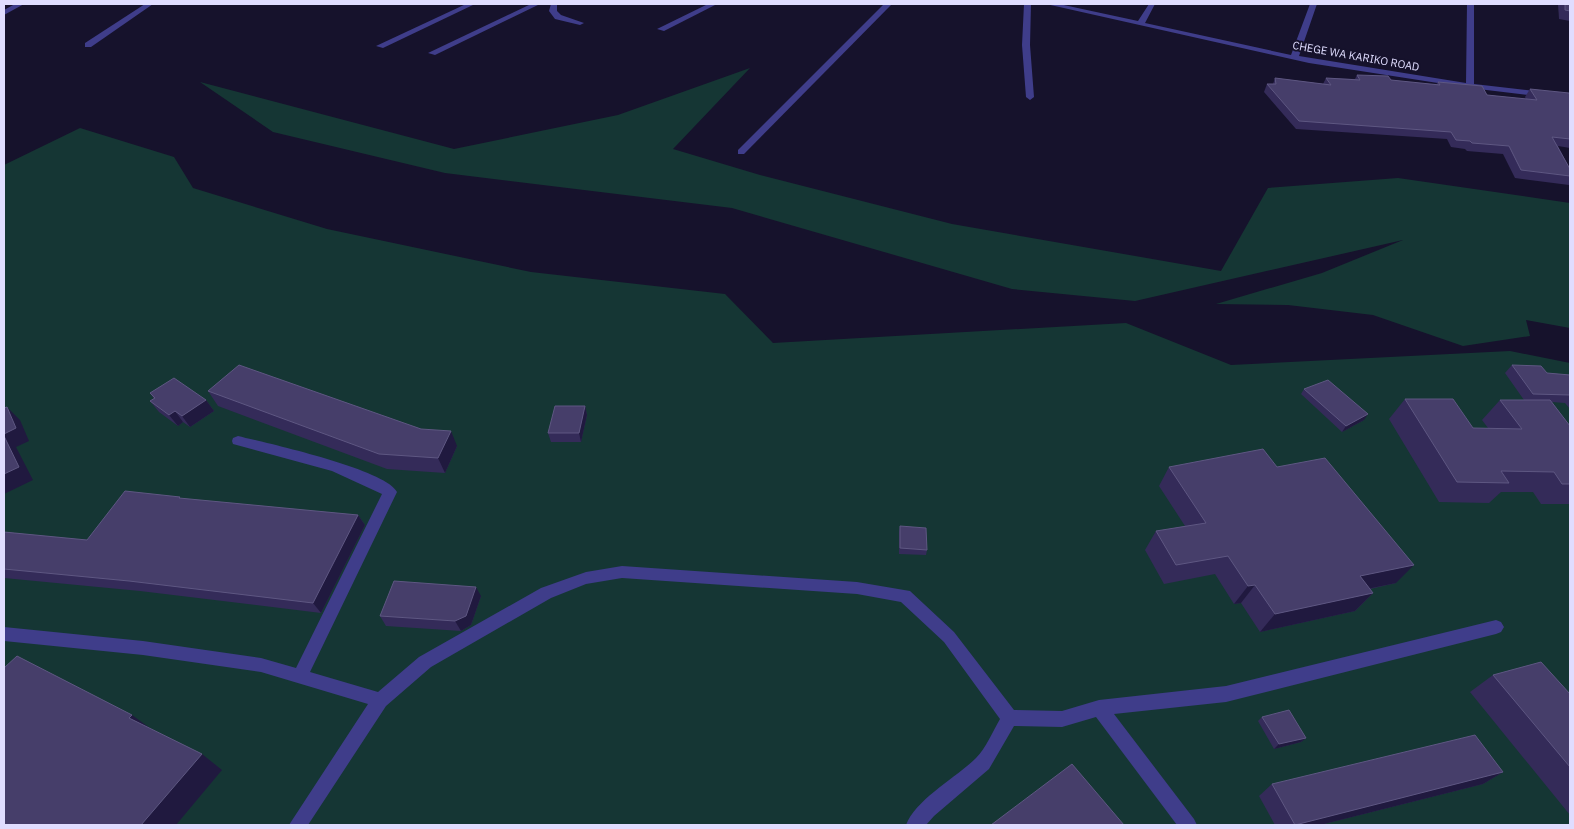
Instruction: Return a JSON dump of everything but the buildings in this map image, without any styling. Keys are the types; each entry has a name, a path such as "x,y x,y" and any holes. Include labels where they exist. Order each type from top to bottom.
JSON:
{"street":[{"path":"4,13 20,4"},
{"path":"88,45 149,4"},
{"path":"380,46 471,4"},
{"path":"432,53 536,4"},
{"path":"554,4 553,11 558,17 580,23"},
{"path":"661,29 713,4"},
{"path":"741,152 888,4"},
{"path":"1027,4 1026,45 1030,96"},
{"name":"CHEGE WA KARIKO ROAD","path":"1050,4 1294,58 1382,74 1570,98"},
{"path":"1140,24 1152,4"},
{"path":"1294,58 1314,4"},
{"path":"1470,86 1471,4"},
{"path":"238,441 350,472 376,483 390,492 300,676"},
{"path":"298,825 380,700 425,662 546,593 586,578 622,572 857,588 905,596 950,637 1010,718"},
{"path":"1010,718 1062,720 1098,708 1226,694 1496,626"},
{"path":"4,634 153,650 261,665 380,700"},
{"path":"1098,708 1188,825"},
{"path":"915,825 928,810 983,763 1010,718"}],"green space":[{"path":"750,68 673,149 760,175 952,224 1221,271 1268,188 1398,178 1570,203 1570,328 1526,320 1530,336 1463,346 1373,315 1288,305 1216,304 1322,273 1403,240 1135,301 1012,289 732,208 445,173 273,132 200,82 454,149 618,115"},
{"path":"80,128 174,157 193,188 327,229 531,272 725,294 773,343 1126,323 1231,365 1510,351 1570,363 1570,825 4,825 4,165"}]}
